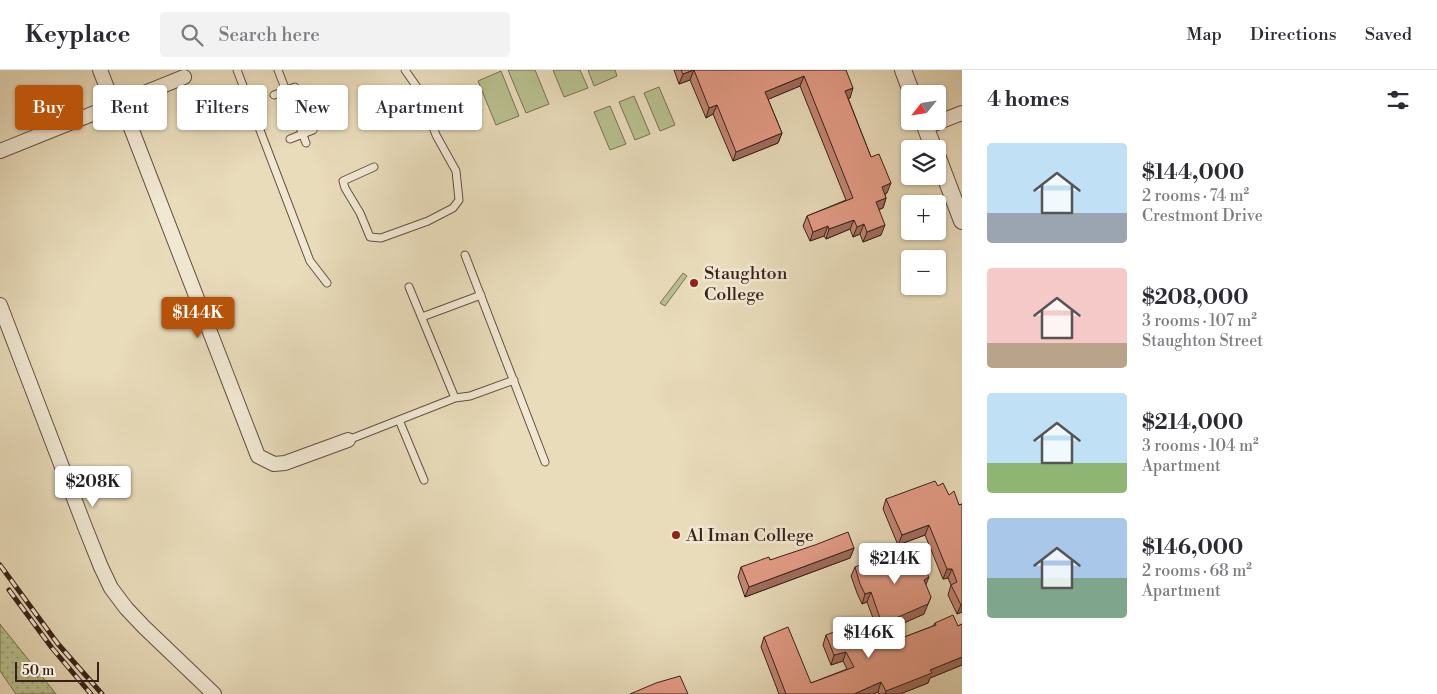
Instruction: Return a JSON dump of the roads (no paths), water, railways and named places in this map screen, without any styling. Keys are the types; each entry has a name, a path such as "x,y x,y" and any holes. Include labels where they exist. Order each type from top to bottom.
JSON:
{"street":[{"path":"100,70 106,85"},
{"path":"903,70 909,85"},
{"path":"164,85 184,77"},
{"path":"0,151 93,113"},
{"path":"946,118 962,113"},
{"path":"132,130 258,456 274,464 285,463 348,440"},
{"path":"946,179 962,221"},
{"path":"0,305 91,543 111,588 144,627 214,694"}],"lane":[{"path":"237,70 310,261 326,282"},
{"path":"278,70 284,85"},
{"path":"374,167 343,181 370,237 381,238 428,221 452,208 459,200 456,171 436,135 419,90 405,70"},
{"path":"301,130 306,143"},
{"path":"290,139 314,130"},
{"path":"465,255 545,462"},
{"path":"409,287 455,398"},
{"path":"422,318 481,295"},
{"path":"348,440 455,398 470,396 514,380"},
{"path":"399,420 424,480"}],"railway":[{"path":"0,565 58,644 102,694"},
{"path":"9,590 52,648 91,694"}],"place":[{"name":"Staughton College","path":"694,283"},
{"name":"Al Iman College","path":"676,535"}]}
